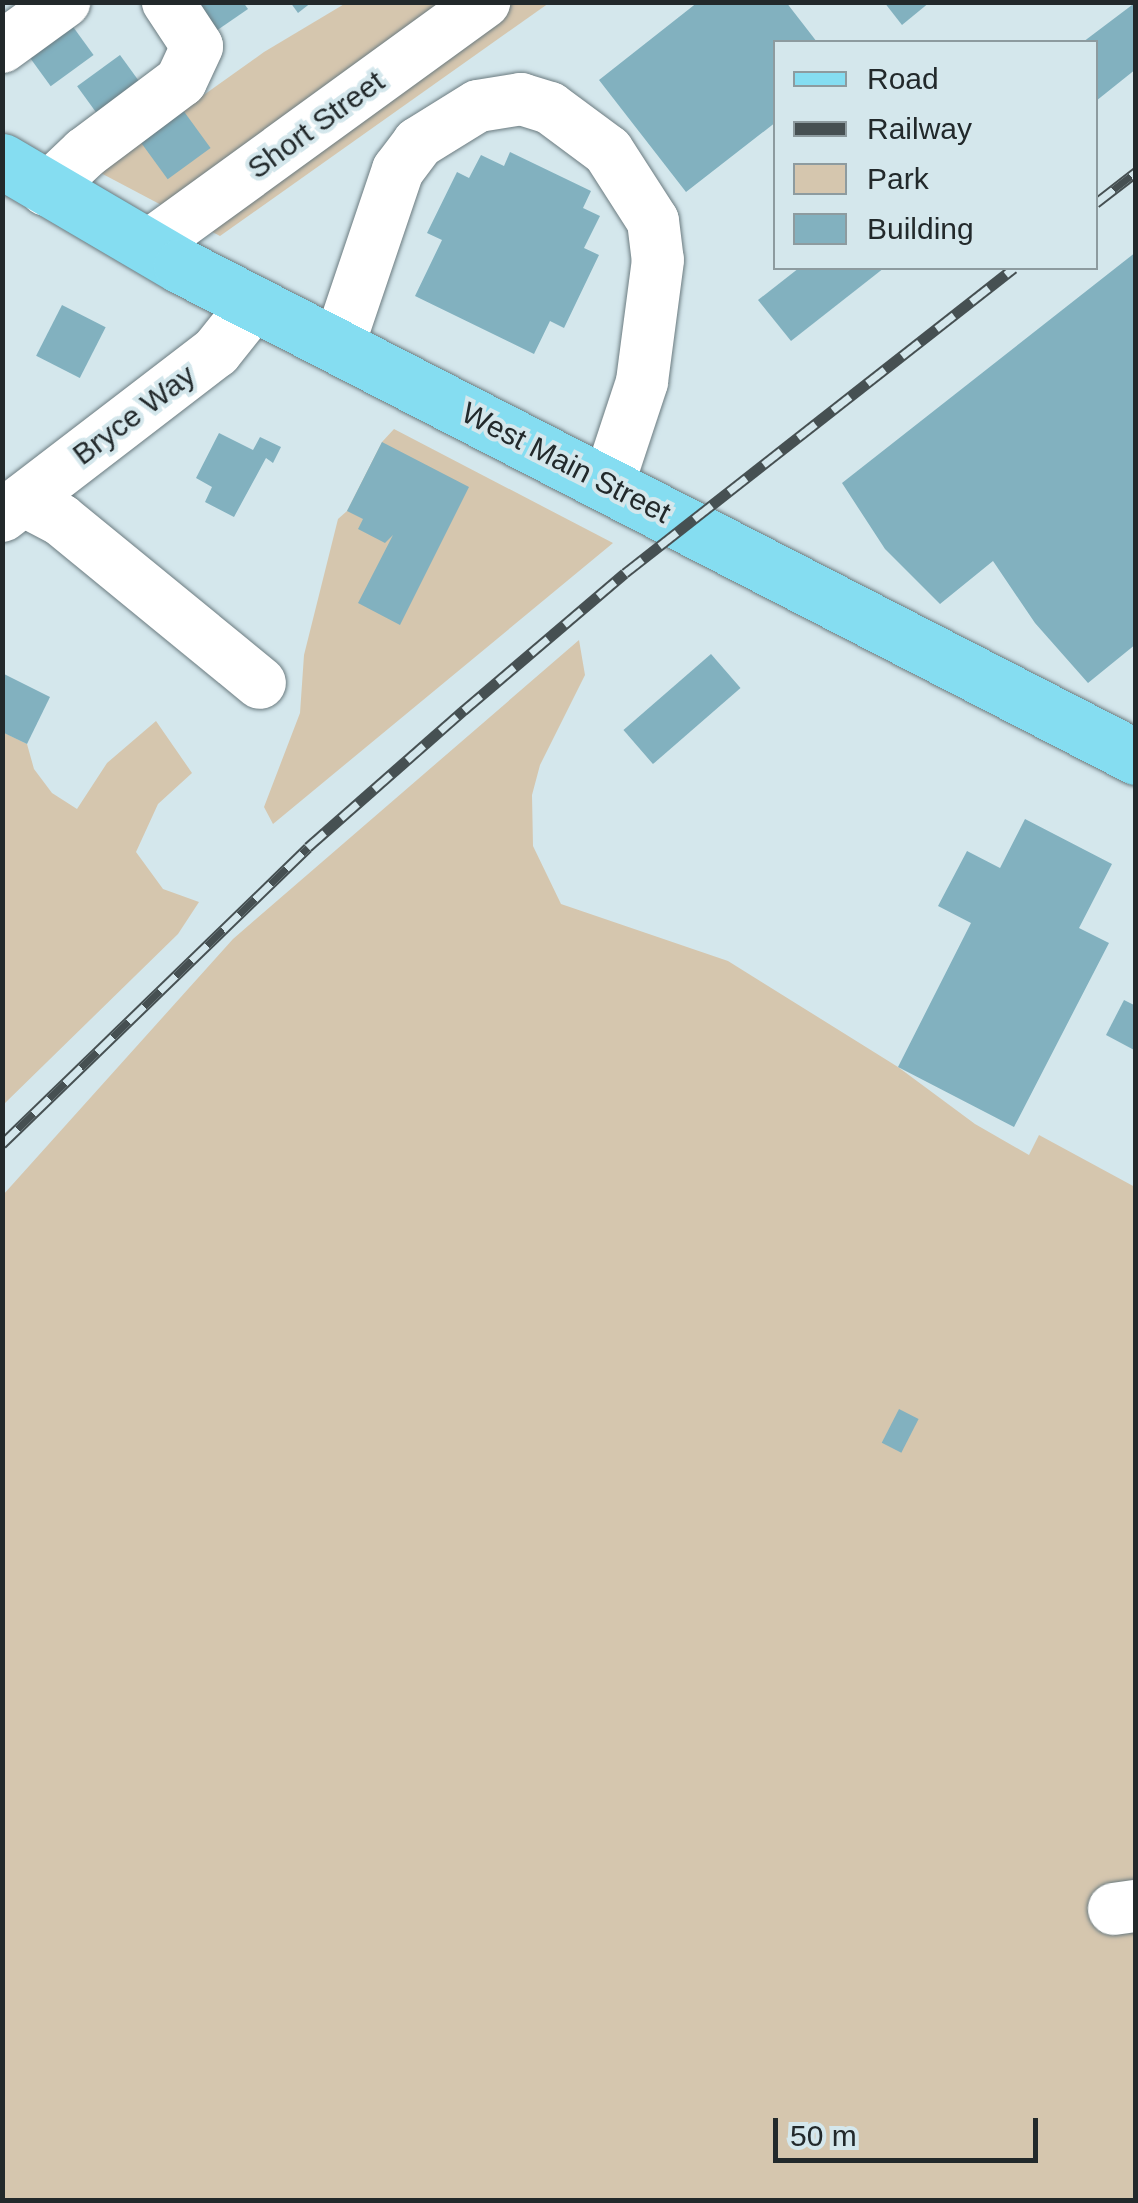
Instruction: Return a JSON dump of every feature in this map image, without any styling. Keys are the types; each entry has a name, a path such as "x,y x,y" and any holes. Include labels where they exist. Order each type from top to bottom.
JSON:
{"main road":[{"name":"West Main Street","path":"24,175 147,247 338,348 1136,757"}],"street":[{"path":"2,47 64,2"},
{"path":"24,175 85,153 180,80 198,46 168,2"},
{"name":"Short Street","path":"147,247 484,2"},
{"path":"338,348 398,170 418,143 448,122 491,102 521,100 550,108 608,152 653,220 658,260 642,382 608,485"},
{"name":"Bryce Way","path":"12,508 216,352 255,303"},
{"path":"12,508 61,520 260,682"}],"green space":[{"path":"346,3 549,3 220,236 97,171 264,52"},
{"path":"394,429 613,543 273,824 264,807 300,713 304,655 338,519 347,511 382,442"},
{"path":"579,640 585,675 540,765 532,795 533,846 561,904 728,961 898,1067 975,1124 1029,1155 1039,1135 1135,1187 1135,2200 3,2200 3,1195 233,939"},
{"path":"156,721 192,773 158,804 136,852 163,889 199,902 178,934 3,1105 3,732 27,744 34,769 52,793 77,809 107,763"}],"building":[{"path":"196,2 243,2 248,9 216,31"},
{"path":"290,2 312,2 298,13"},
{"path":"698,2 786,2 815,40 773,40 773,124 686,192 599,80"},
{"path":"884,2 930,2 902,25"},
{"path":"1136,2 1136,69 1098,99 1098,40 1086,40"},
{"path":"63,13 94,55 51,86 20,44"},
{"path":"120,55 150,96 107,127 77,86"},
{"path":"180,106 211,148 168,179 137,137"},
{"path":"510,152 591,191 583,208 600,216 584,248 599,255 564,328 550,321 534,354 415,296 442,240 427,233 457,172 469,178 481,155 504,166"},
{"path":"1136,252 1136,644 1088,683 1035,623 993,561 940,604 885,549 842,483"},
{"path":"796,270 881,270 791,341 758,300"},
{"path":"62,305 106,327 80,378 36,356"},
{"path":"219,433 253,450 260,437 281,447 273,463 266,458 234,517 205,502 212,487 196,478"},
{"path":"382,442 469,487 400,625 358,603 393,535 385,543 358,529 363,519 347,511"},
{"path":"711,654 741,688 653,764 623,730"},
{"path":"2,673 50,697 27,744 2,732"},
{"path":"1025,819 1112,864 1079,928 1109,943 1014,1127 898,1067 971,923 938,906 967,851 1000,868"},
{"path":"1124,1000 1136,1006 1136,1051 1106,1035"},
{"path":"899,1409 919,1419 901,1453 882,1443"}],"railway":[{"path":"1098,201 1136,172"},
{"path":"2,1144 308,847 464,710 625,573 1011,270"}]}
